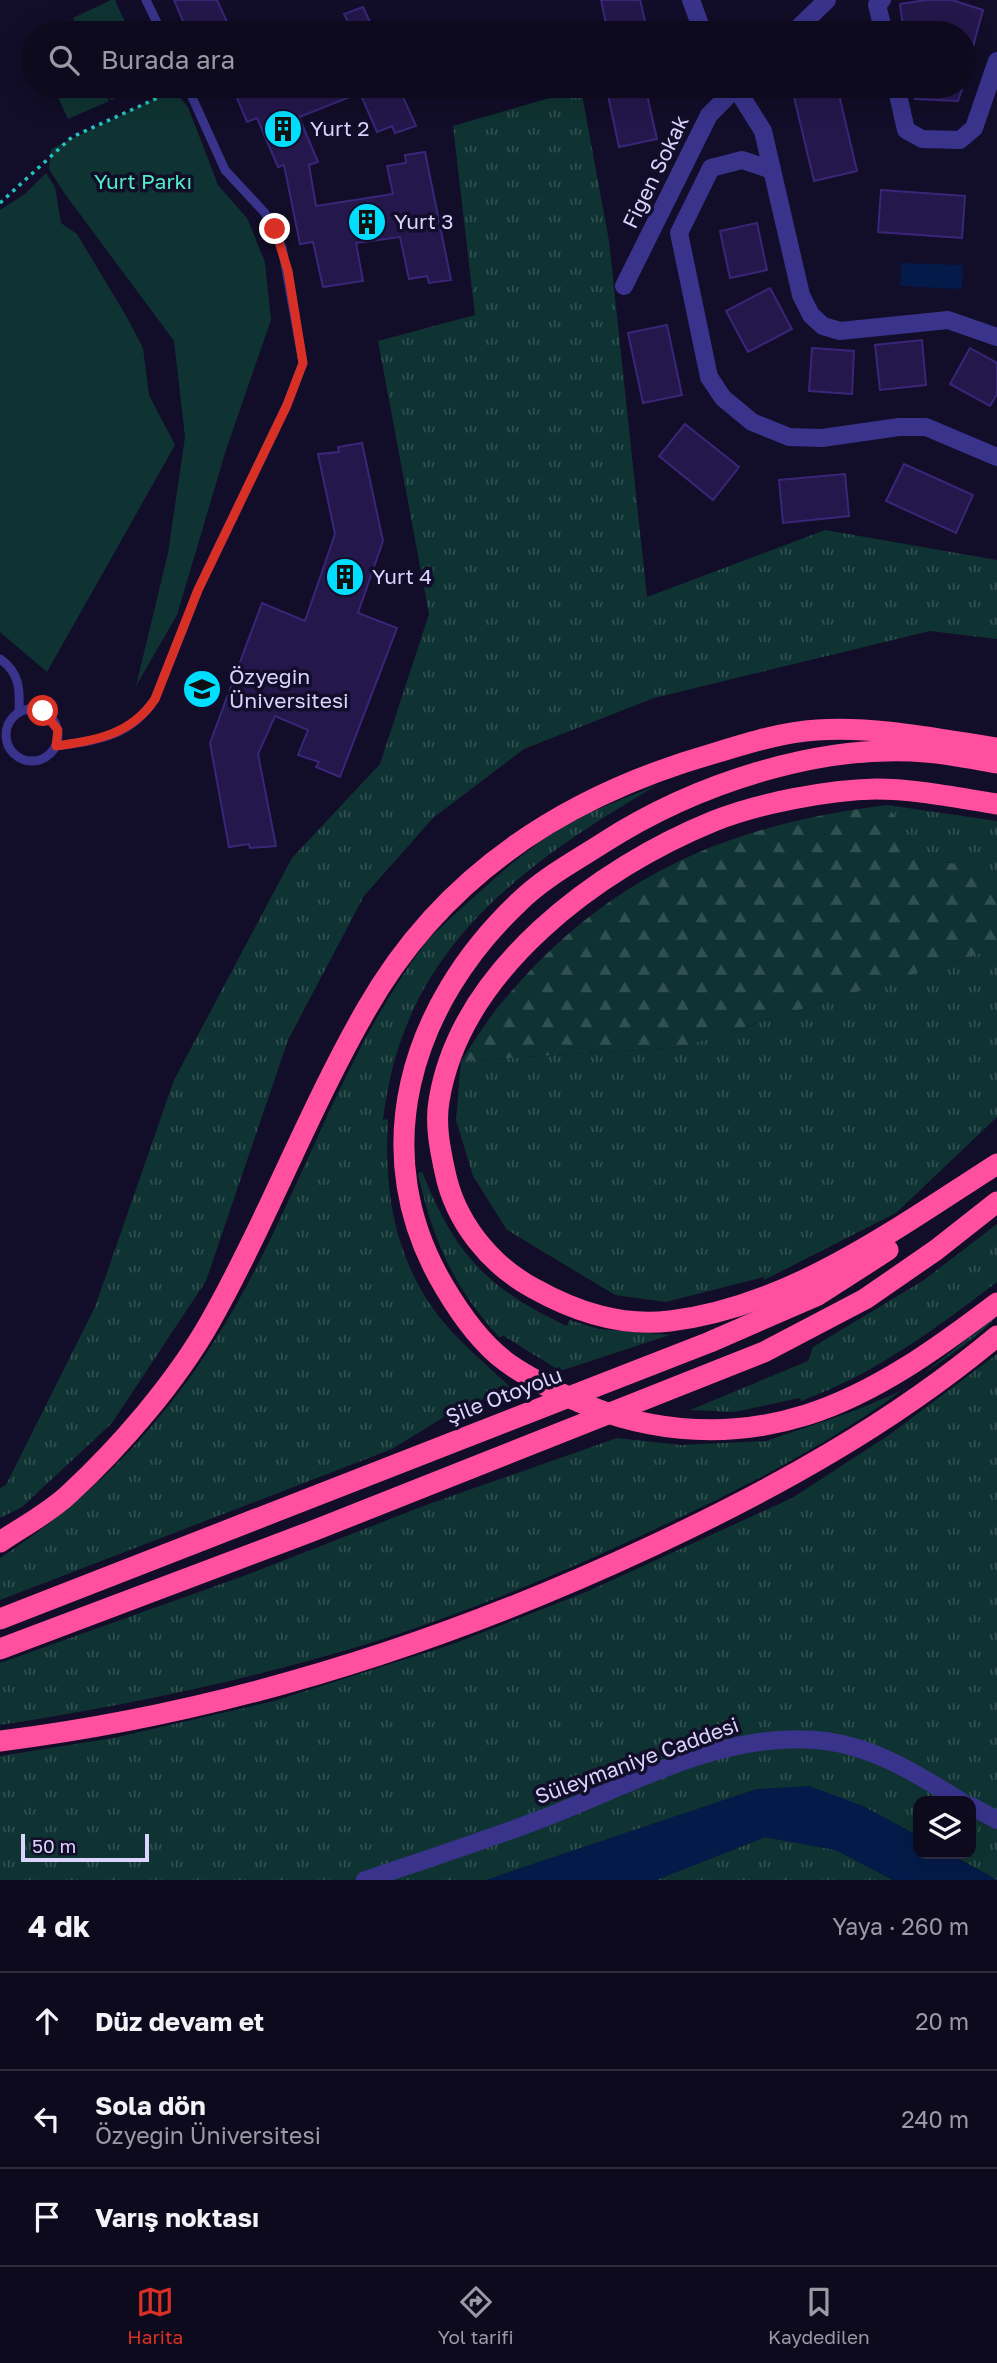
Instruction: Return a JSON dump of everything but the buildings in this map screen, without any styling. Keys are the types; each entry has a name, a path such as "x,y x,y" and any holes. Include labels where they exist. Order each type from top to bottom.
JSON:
{"highway":[{"path":"0,1542 67,1496 147,1410 208,1326 366,1009 407,948 490,862 544,824 587,800 641,776 747,744 813,730 865,729 997,748"},
{"path":"997,763 925,752 860,752 745,778 663,807 560,870 519,901 480,946 426,1031 408,1086 404,1116 404,1177 419,1241 456,1307 481,1339 504,1360 533,1379 615,1418 687,1430 749,1427 803,1416 829,1406 902,1369 997,1303"},
{"path":"997,804 876,789 794,800 716,820 635,860 552,919 500,971 465,1022 446,1068 438,1104 439,1139 448,1185 461,1217 482,1248 517,1279 559,1303 606,1320 669,1321 778,1291 863,1250 997,1164"},
{"name":"Şile Otoyolu","path":"0,1619 710,1342 818,1295 916,1232 997,1164"},
{"path":"0,1649 347,1517 764,1352 865,1298 936,1250 997,1202"},
{"path":"0,1741 105,1725 263,1688 418,1642 511,1609 676,1535 818,1462 920,1394 997,1336"}],"street":[{"path":"691,0 699,21"},
{"path":"805,21 827,0"},
{"path":"881,21 877,5 882,0"},
{"path":"899,98 906,130 922,139 961,140 974,128 997,61"},
{"name":"Figen Sokak","path":"624,286 709,115 723,98"},
{"path":"738,98 763,131 801,295 811,315 823,326 841,331 865,331 948,320 997,337"},
{"path":"772,170 742,160 711,168 680,233 681,253 709,377 723,398 752,422 789,437 822,438 899,427 926,427 997,457"},
{"name":"Süleymaniye Caddesi","path":"365,1880 537,1821 630,1783 729,1748 776,1739 827,1741 869,1751 905,1768 953,1796"},
{"path":"976,1809 997,1820"}],"lane":[{"path":"146,0 156,21"},
{"path":"56,746 117,733 132,726 150,706 198,590 287,405 303,363 288,271 279,238 265,213 225,170 192,98"},
{"path":"0,659 16,674 20,688 19,712"},
{"path":"35,709 50,716 58,730 56,746 51,753 29,761 14,754 6,740 6,732 13,717 19,712 35,709"}],"path":[{"path":"0,203 72,138 160,98"}],"green space":[{"path":"115,0 125,21 74,21 73,18"},
{"path":"58,98 108,98 109,101 68,119"},
{"name":"Yurt Parkı","path":"156,98 180,98 188,107 218,185 247,218 265,262 271,320 226,450 177,615 136,686 168,553 185,437 174,341 65,194 49,169 51,149"},
{"path":"550,98 583,98 609,241 647,597 825,530 997,560 997,639 930,631 654,698 524,749 433,818 364,896 288,1040 206,1281 112,1423 22,1507 0,1518 0,1488 6,1485 95,1307 174,1080 292,858 380,764 429,614 378,341 475,315 453,126"},
{"path":"46,173 55,187 61,223 77,234 143,348 149,395 175,445 47,672 0,632 0,210 25,194"},
{"path":"657,785 559,848 515,882 476,919 442,960 415,1007 395,1060 383,1120 388,1119 390,1194 400,1242 420,1288 442,1321 510,1387 444,1417 392,1449 0,1600 0,1558 39,1531 109,1471 141,1439 197,1367 246,1287 372,1026 427,941 494,879 550,835 587,814"},
{"path":"887,805 997,821 997,872 924,858"},
{"path":"887,805 924,858 997,872 997,948 681,1047 461,1061 498,1007 544,957 586,920 629,889 675,863 775,826"},
{"path":"997,948 997,1117 896,1213 764,1280 764,1277 666,1302 615,1295 507,1230 473,1176 456,1120 461,1061 681,1047"},
{"path":"422,1171 447,1225 461,1246 476,1265 515,1298 567,1326 569,1320 599,1329 670,1335 560,1371 504,1336 499,1337 469,1300 447,1262 424,1198 418,1174"},
{"path":"997,1224 997,1282 904,1349 854,1378 801,1401 800,1398 734,1412 690,1410 808,1361 813,1347 924,1280"},
{"path":"997,1315 975,1337 914,1381"},
{"path":"997,1354 997,1880 959,1859 976,1859 976,1796 913,1796 913,1833 863,1806 757,1789 486,1880 0,1880 0,1756 113,1738 274,1701 453,1644 586,1592 792,1498 889,1435"},
{"path":"901,1391 831,1438 735,1490 589,1559 461,1612 333,1654 251,1676 126,1703 0,1725 0,1663 249,1574 426,1505 617,1438 681,1445 766,1441 854,1411"},
{"path":"765,1837 836,1850 893,1880 656,1880"}],"water":[{"path":"901,263 963,265 962,289 900,286"},
{"path":"809,1786 863,1806 913,1833 913,1859 959,1859 997,1880 893,1880 836,1850 765,1837 656,1880 486,1880 757,1789"}],"place":[{"name":"Yurt 2","path":"283,129"},
{"name":"Yurt 3","path":"367,222"},
{"name":"Yurt 4","path":"345,577"},
{"name":"Özyeğin Üniversitesi","path":"202,689"}],"route":[{"path":"43,711 55,722 58,730 56,746 97,739 132,726 145,715 155,699 198,590 287,405 303,363 288,271 275,229"}]}
